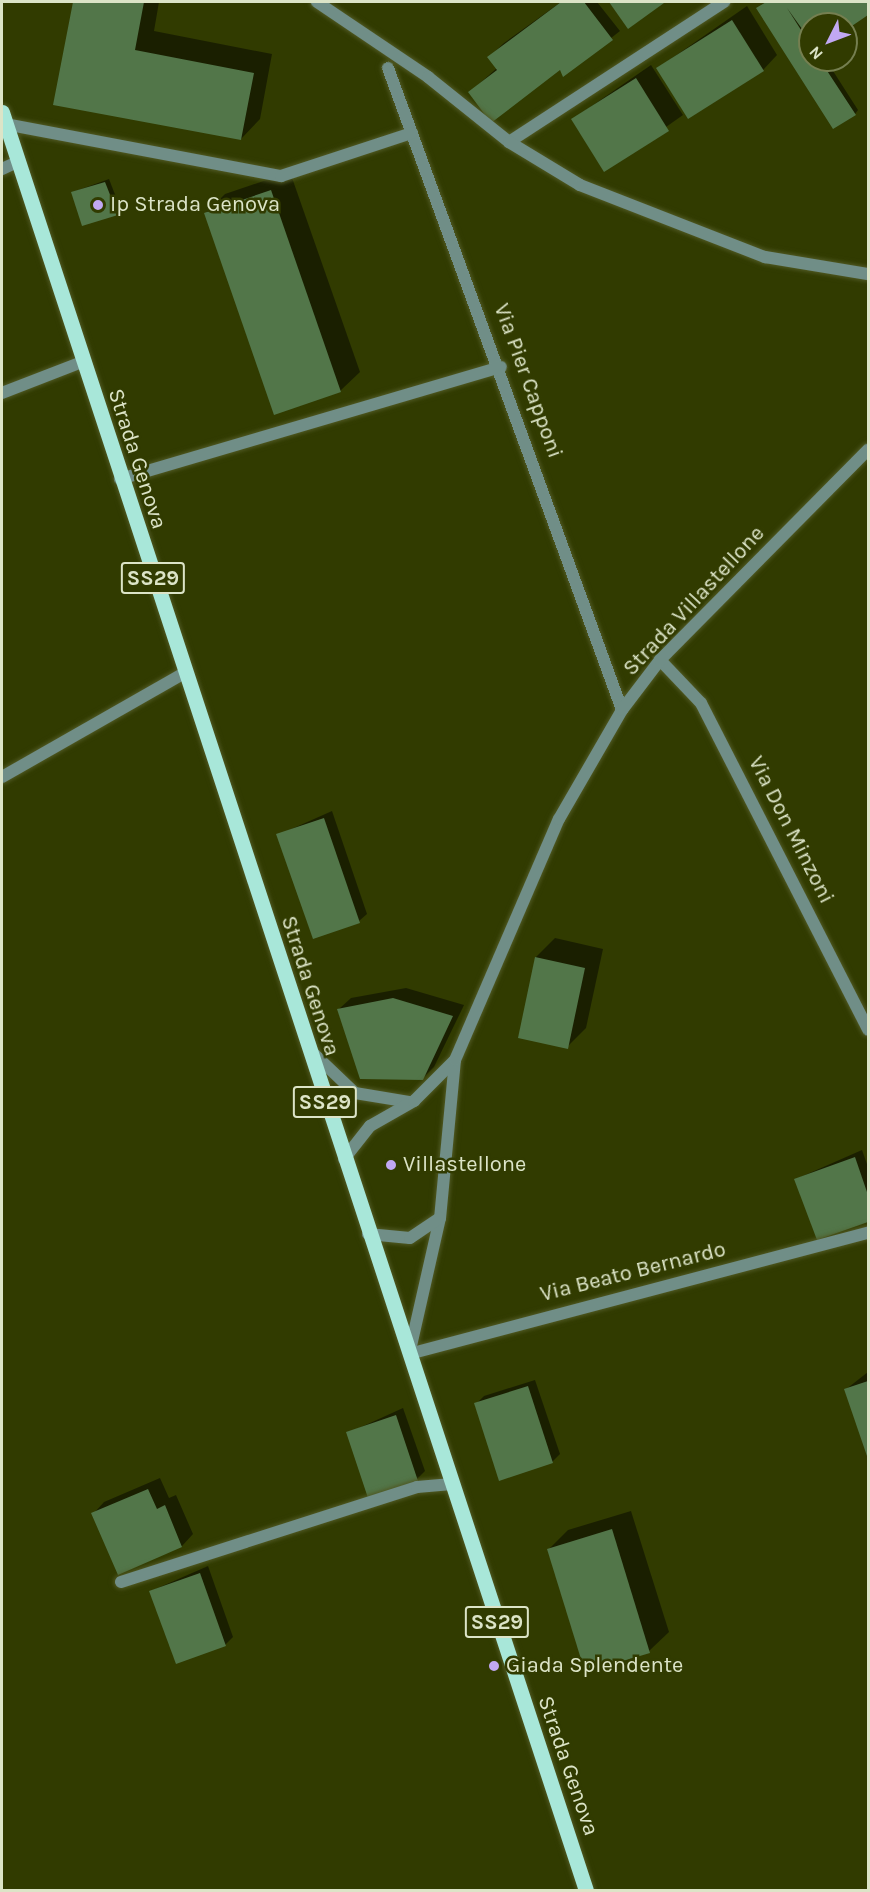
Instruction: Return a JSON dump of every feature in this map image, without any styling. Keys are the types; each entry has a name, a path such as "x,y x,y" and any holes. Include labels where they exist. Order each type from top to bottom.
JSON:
{"main road":[{"name":"Strada Genova","path":"3,118 305,1044 586,1890"}],"street":[{"path":"316,2 428,77 509,142 580,185 716,240 765,257 868,274"},
{"path":"509,142 724,2"},
{"name":"Via Pier Capponi","path":"388,68 501,367 622,710"},
{"path":"3,118 281,176 412,132"},
{"path":"2,169 18,162"},
{"path":"2,393 82,362"},
{"path":"120,479 501,367"},
{"name":"Strada Villastellone","path":"409,1354 440,1218 455,1060 560,819 622,710 660,660 868,450"},
{"name":"Via Don Minzoni","path":"660,660 701,703 868,1030"},
{"path":"2,777 184,673"},
{"path":"305,1044 355,1093 384,1102 414,1101"},
{"name":"Strada Villastellone","path":"344,1160 370,1126 414,1101 455,1060"},
{"path":"368,1234 410,1238 440,1218"},
{"name":"Via Beato Bernardo","path":"409,1354 868,1233"},
{"path":"121,1582 417,1487 452,1484"}],"building":[{"path":"73,2 144,2 135,50 254,73 241,140 53,105"},
{"path":"561,2 584,2 613,40 563,77 560,70 491,123 468,92 497,70 487,57"},
{"path":"609,2 662,2 664,3 628,29"},
{"path":"766,2 868,2 868,15 858,22 858,12 798,12 798,23 787,8 798,25 798,72 828,72 856,115 833,129 756,8"},
{"path":"732,20 764,71 688,119 656,68"},
{"path":"636,78 669,131 604,172 571,119"},
{"path":"105,182 118,215 82,226 71,192"},
{"path":"271,190 341,392 274,415 204,213"},
{"path":"324,818 360,923 313,939 276,834"},
{"path":"535,957 585,968 568,1049 518,1038"},
{"path":"393,998 453,1016 423,1080 360,1079 337,1009"},
{"path":"855,1157 868,1195 868,1222 817,1240 794,1179"},
{"path":"868,1381 868,1459 844,1389"},
{"path":"528,1386 553,1463 499,1481 474,1403"},
{"path":"396,1415 418,1481 368,1498 346,1432"},
{"path":"148,1489 157,1509 165,1505 182,1547 118,1575 91,1513"},
{"path":"612,1529 650,1653 585,1672 547,1549"},
{"path":"200,1573 226,1646 176,1664 149,1591"}],"place":[{"name":"Ip Strada Genova","path":"98,205"},
{"name":"Villastellone","path":"391,1165"},
{"name":"Giada Splendente","path":"494,1666"}]}
